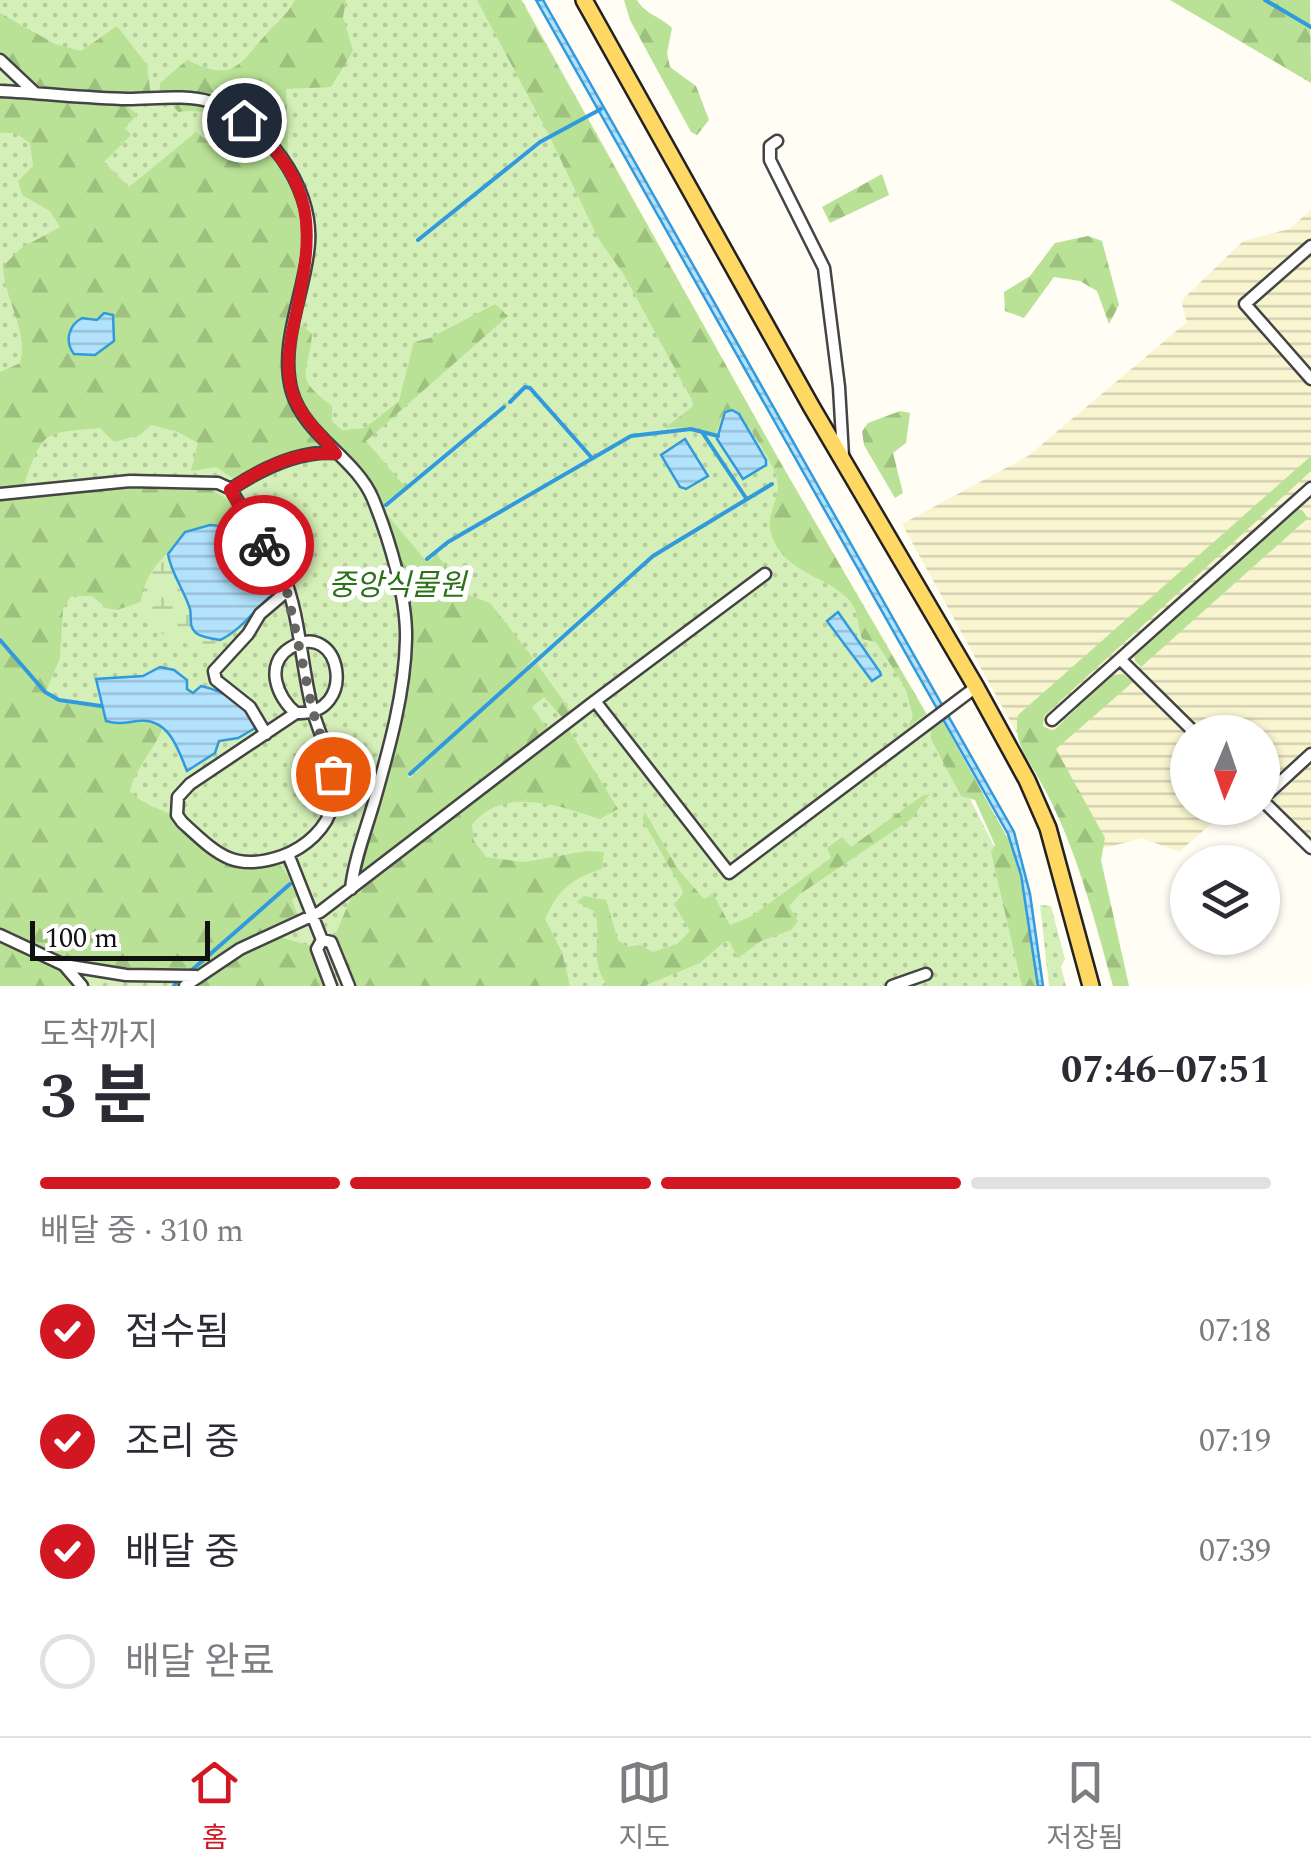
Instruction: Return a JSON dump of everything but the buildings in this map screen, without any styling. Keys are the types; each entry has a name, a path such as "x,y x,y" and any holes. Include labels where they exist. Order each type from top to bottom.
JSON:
{"main road":[{"path":"584,0 1026,780 1048,828 1092,986"}],"street":[{"path":"0,60 35,93"},
{"path":"0,92 209,102 244,120 274,150 298,186 309,229 291,336 290,380 303,414 372,496 400,589 406,637 394,725 351,889"},
{"path":"777,141 770,146 770,160 824,268 840,387 844,462"},
{"path":"1311,246 1244,304 1311,379"},
{"path":"230,490 284,461 314,452 336,454"},
{"path":"0,494 130,481 207,482 230,490 282,570 299,643 313,712 330,756 333,804 321,829 288,854 256,862 229,860 177,815 176,805 183,790 296,714 313,712 334,693 337,667 322,646 299,643 280,655 275,669 280,694 296,714"},
{"path":"1052,720 1311,488"},
{"path":"1301,497 1311,508"},
{"path":"185,986 240,949 314,916 765,574"},
{"path":"266,734 250,707 216,680 214,671 248,634 260,614 287,591"},
{"path":"1120,659 1177,715"},
{"path":"595,701 729,873 976,687"},
{"path":"1280,783 1311,754"},
{"path":"1280,818 1311,848"},
{"path":"288,854 322,940"},
{"path":"0,935 64,964 126,976 196,976"},
{"path":"322,940 316,948 331,986"},
{"path":"322,940 331,942 349,986"},
{"path":"64,964 82,986"},
{"path":"892,986 926,974"}],"shaded area":[{"path":"1311,210 1311,855 1280,824 1280,715 1170,715 1170,825 1210,825 1187,845 1170,845 1170,849 1142,838 1083,854 902,524 1028,456 1187,322 1181,301 1243,241 1289,229"}],"green space":[{"name":"중앙식물원","path":"0,0 522,0 779,460 927,714 1000,862 1025,986 0,986"},
{"path":"295,0 346,0 343,17 353,51 331,87 286,89 288,155 283,157 226,105 159,95 160,83 187,60 216,70 235,66"},
{"path":"477,0 521,0 926,714 907,728 913,716 905,687 876,642 862,639 855,609 837,589 799,568 777,548 770,527 777,480 740,413 724,411 716,434 691,427 665,428 693,406 692,400 624,275 598,238"},
{"path":"624,0 637,0 672,28 667,53 670,67 696,86 709,120 697,135 691,132 630,20"},
{"path":"1170,0 1310,0 1311,83"},
{"path":"0,13 55,44 81,51 117,26 147,65 151,96 38,89 0,56"},
{"path":"0,93 124,103 137,115 125,128 131,135 104,162 129,187 196,132 224,155 248,139 225,120 198,111 178,112 170,102 207,104 242,121 272,152 295,187 307,230 287,381 325,449 235,480 216,467 191,471 198,443 178,432 151,425 140,435 114,442 100,428 66,431 47,438 41,445 23,487 0,491 0,372 20,363 22,351 3,266 21,248 60,227 50,211 22,195 18,181 33,166 30,143 15,133 0,133"},
{"path":"882,174 889,195 830,223 822,207"},
{"path":"1088,236 1102,241 1119,305 1109,324 1097,291 1080,281 1054,277 1024,318 1005,311 1004,292 1030,276 1055,243"},
{"path":"495,304 508,316 366,441 405,487 380,506 301,404 293,378 295,330 302,325 312,334 307,380 332,406 332,421 342,430 365,428 399,401 414,342 430,338"},
{"path":"900,411 910,413 906,443 893,453 903,493 895,498 864,445 862,431 868,423"},
{"path":"1311,456 1311,471 1044,716 1043,726 1053,731 1112,675 1123,674 1133,682 1056,749 1105,838 1101,860 1129,986 1113,986 1073,854 1019,741 1018,715"},
{"path":"130,484 206,487 227,499 247,529 239,536 226,526 185,532 153,571 143,601 117,610 106,608 92,596 71,596 63,609 60,658 46,691 0,638 0,497"},
{"path":"1293,508 1302,510 1308,518 1141,667 1135,661 1135,653"},
{"path":"384,511 427,562 437,555 469,595 490,603 533,658 407,776 410,778 535,661 572,713 563,718 544,697 532,707 548,730 362,876 358,872 409,638"},
{"path":"168,554 190,610 191,626 201,635 220,640 212,645 200,647 171,638 143,618 141,601 146,583"},
{"path":"0,642 44,693 59,702 101,708 106,721 163,727 130,791 176,818 230,863 276,863 289,878 297,913 194,974 126,972 67,960 0,932"},
{"path":"941,718 1016,853 1038,986 1022,986 991,852 995,845 975,800 961,796 931,739 931,728"},
{"path":"568,728 618,809 600,819 550,805 515,802 484,813 472,825 474,841 486,857 524,862 587,851 604,852 602,869 567,886 545,919 562,952 570,986 354,986 335,935 353,894"},
{"path":"930,794 911,819 800,894 789,906 798,921 791,930 761,941 738,958 729,941 724,942 700,963 644,986 602,986 607,984 598,965 597,921 594,911 577,902 584,896 606,900 618,940 627,947 640,945 653,952 677,944 690,931 674,904 683,894 682,889 642,819 645,812 677,868 704,899 713,894 730,925 752,916 831,858 827,848 842,837 851,847"},
{"path":"1040,905 1051,906 1065,959 1061,967 1066,986 1049,986"},
{"path":"279,937 312,946 327,986 190,986 261,941"},
{"path":"0,939 62,967 79,986 0,986"}],"water":[{"path":"536,0 543,0 1014,832 1030,894 1043,986 1038,986 1021,875 1008,834"},
{"path":"104,313 113,315 114,341 95,355 74,354 69,334 74,325 82,318 97,320"},
{"path":"725,412 739,414 766,460 766,465 743,479 717,439"},
{"path":"685,439 708,476 686,489 680,487 661,455"},
{"path":"210,525 227,528 239,537 277,591 220,640 201,636 194,630 190,609 168,554 185,532"},
{"path":"838,612 880,672 872,681 827,621"},
{"path":"160,667 174,670 187,680 187,689 193,693 201,686 227,696 257,727 238,738 219,741 215,753 187,771 171,737 158,724 106,721 96,679 143,676"}],"waterway":[{"path":"1265,0 1311,27"},
{"path":"418,240 540,142 601,109"},
{"path":"510,402 525,387 530,388 592,458"},
{"path":"386,505 504,407"},
{"path":"427,559 448,542 631,436 691,429 718,436"},
{"path":"702,432 746,498"},
{"path":"410,774 653,556 772,484"},
{"path":"0,640 45,692 59,700 101,706"},
{"path":"192,970 290,884"},
{"path":"174,986 177,982"}],"way so far":[{"path":"264,545 282,570 313,712 333,774"}],"route":[{"path":"244,120 260,133 285,165 303,201 308,247 291,336 290,380 298,406 336,454 314,452 284,461 230,490 264,545"}]}
